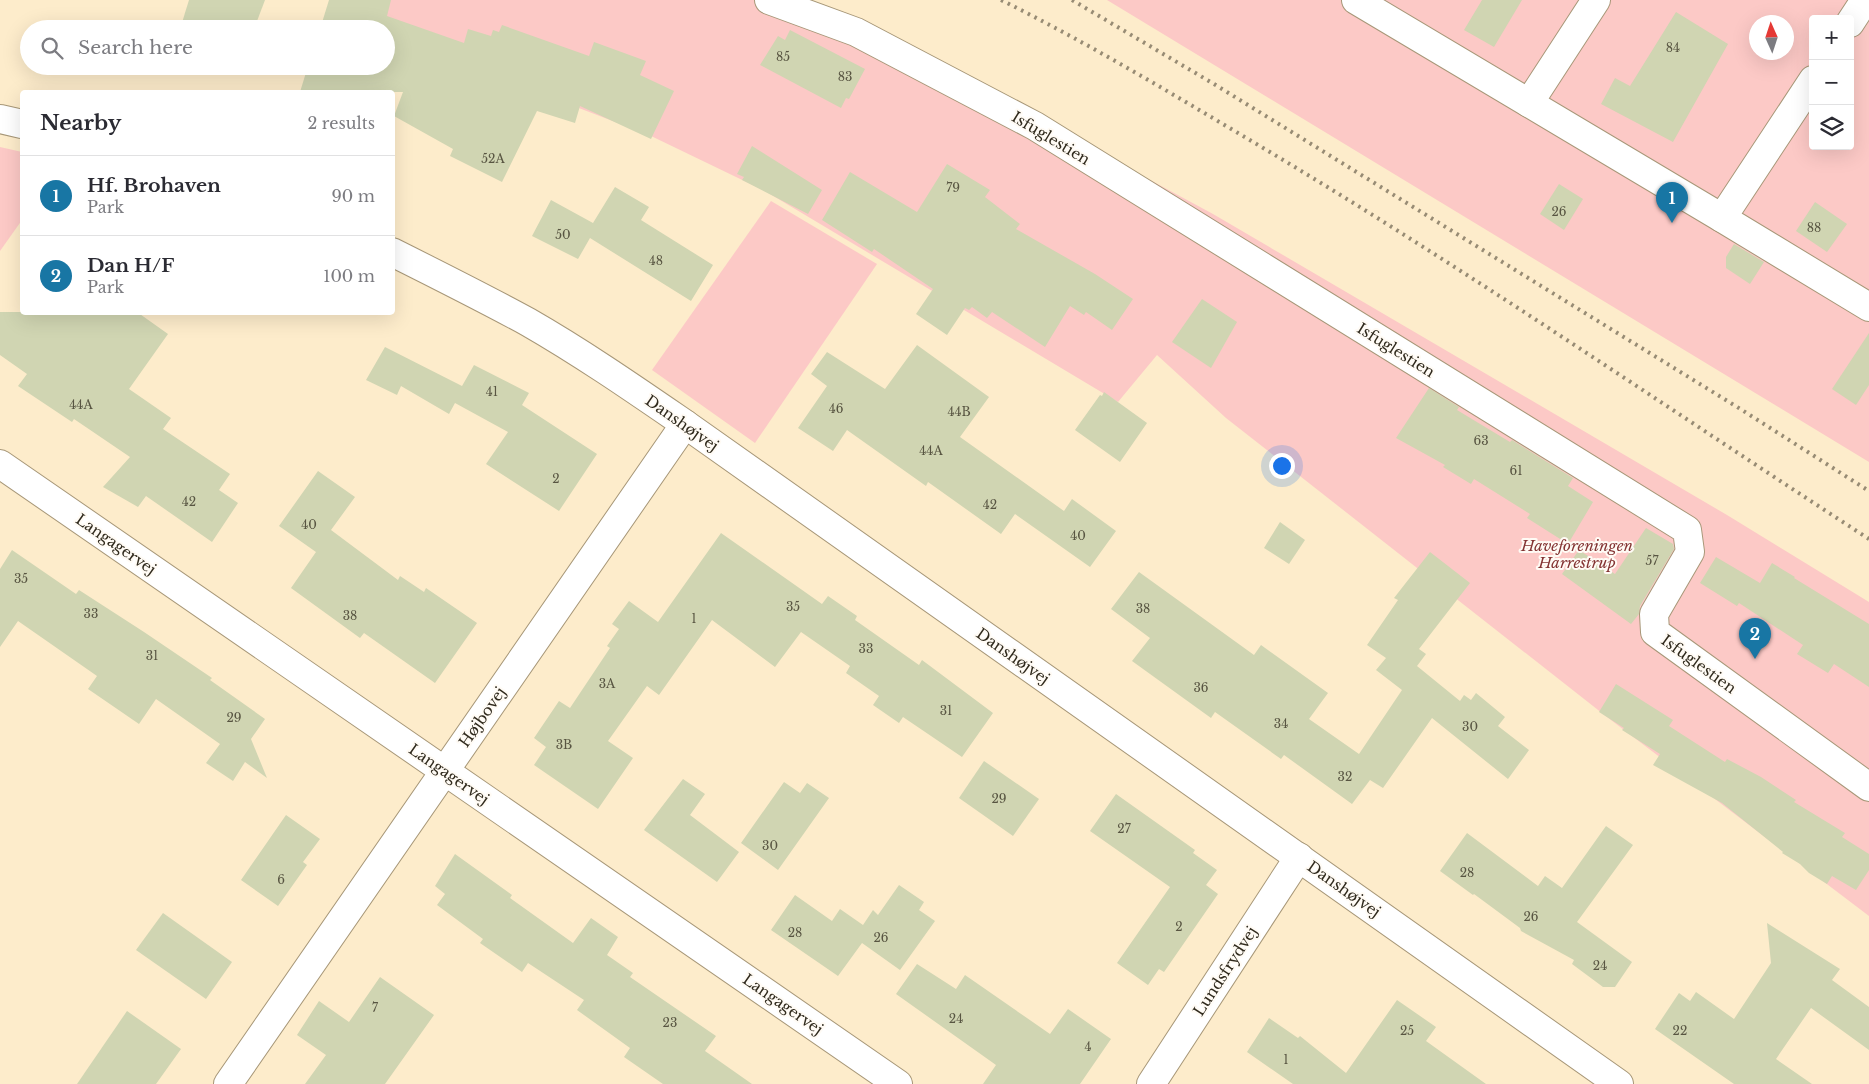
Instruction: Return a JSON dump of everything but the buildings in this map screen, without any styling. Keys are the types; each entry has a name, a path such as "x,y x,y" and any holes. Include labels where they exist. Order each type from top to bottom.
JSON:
{"street":[{"name":"Isfuglestien","path":"769,0 856,32 1035,126 1687,530 1690,552 1654,614 1655,632 1869,787"},
{"path":"1356,0 1869,307"},
{"path":"1529,103 1596,0"},
{"path":"1854,17 1865,0"},
{"path":"1722,218 1809,86"},
{"path":"0,118 20,123"},
{"name":"Danshøjvej","path":"395,253 530,323 610,373 685,424 1619,1084"},
{"name":"Højbovej","path":"228,1084 685,424"},
{"name":"Langagervej","path":"0,464 898,1084"},
{"name":"Lundsfrydvej","path":"1151,1084 1299,857"}],"green space":[{"name":"Haveforeningen Harrestrup","path":"355,0 791,0 1026,113 1213,214 1727,515 1869,602 1869,916 1607,717 1226,418 1157,355 1118,402 765,191 649,135 395,37 395,20 376,20"},
{"path":"1107,0 1869,0 1869,462"},
{"path":"0,147 20,152 20,223 0,251"},
{"path":"771,201 877,264 755,443 652,370"}],"railway":[{"path":"1001,0 1124,66 1323,184 1480,283 1869,539"},
{"path":"1072,0 1214,84 1742,410 1869,491"}],"place":[{"name":"Hf. Brohaven","path":"1672,223"},
{"name":"Dan H/F","path":"1755,659"}]}
